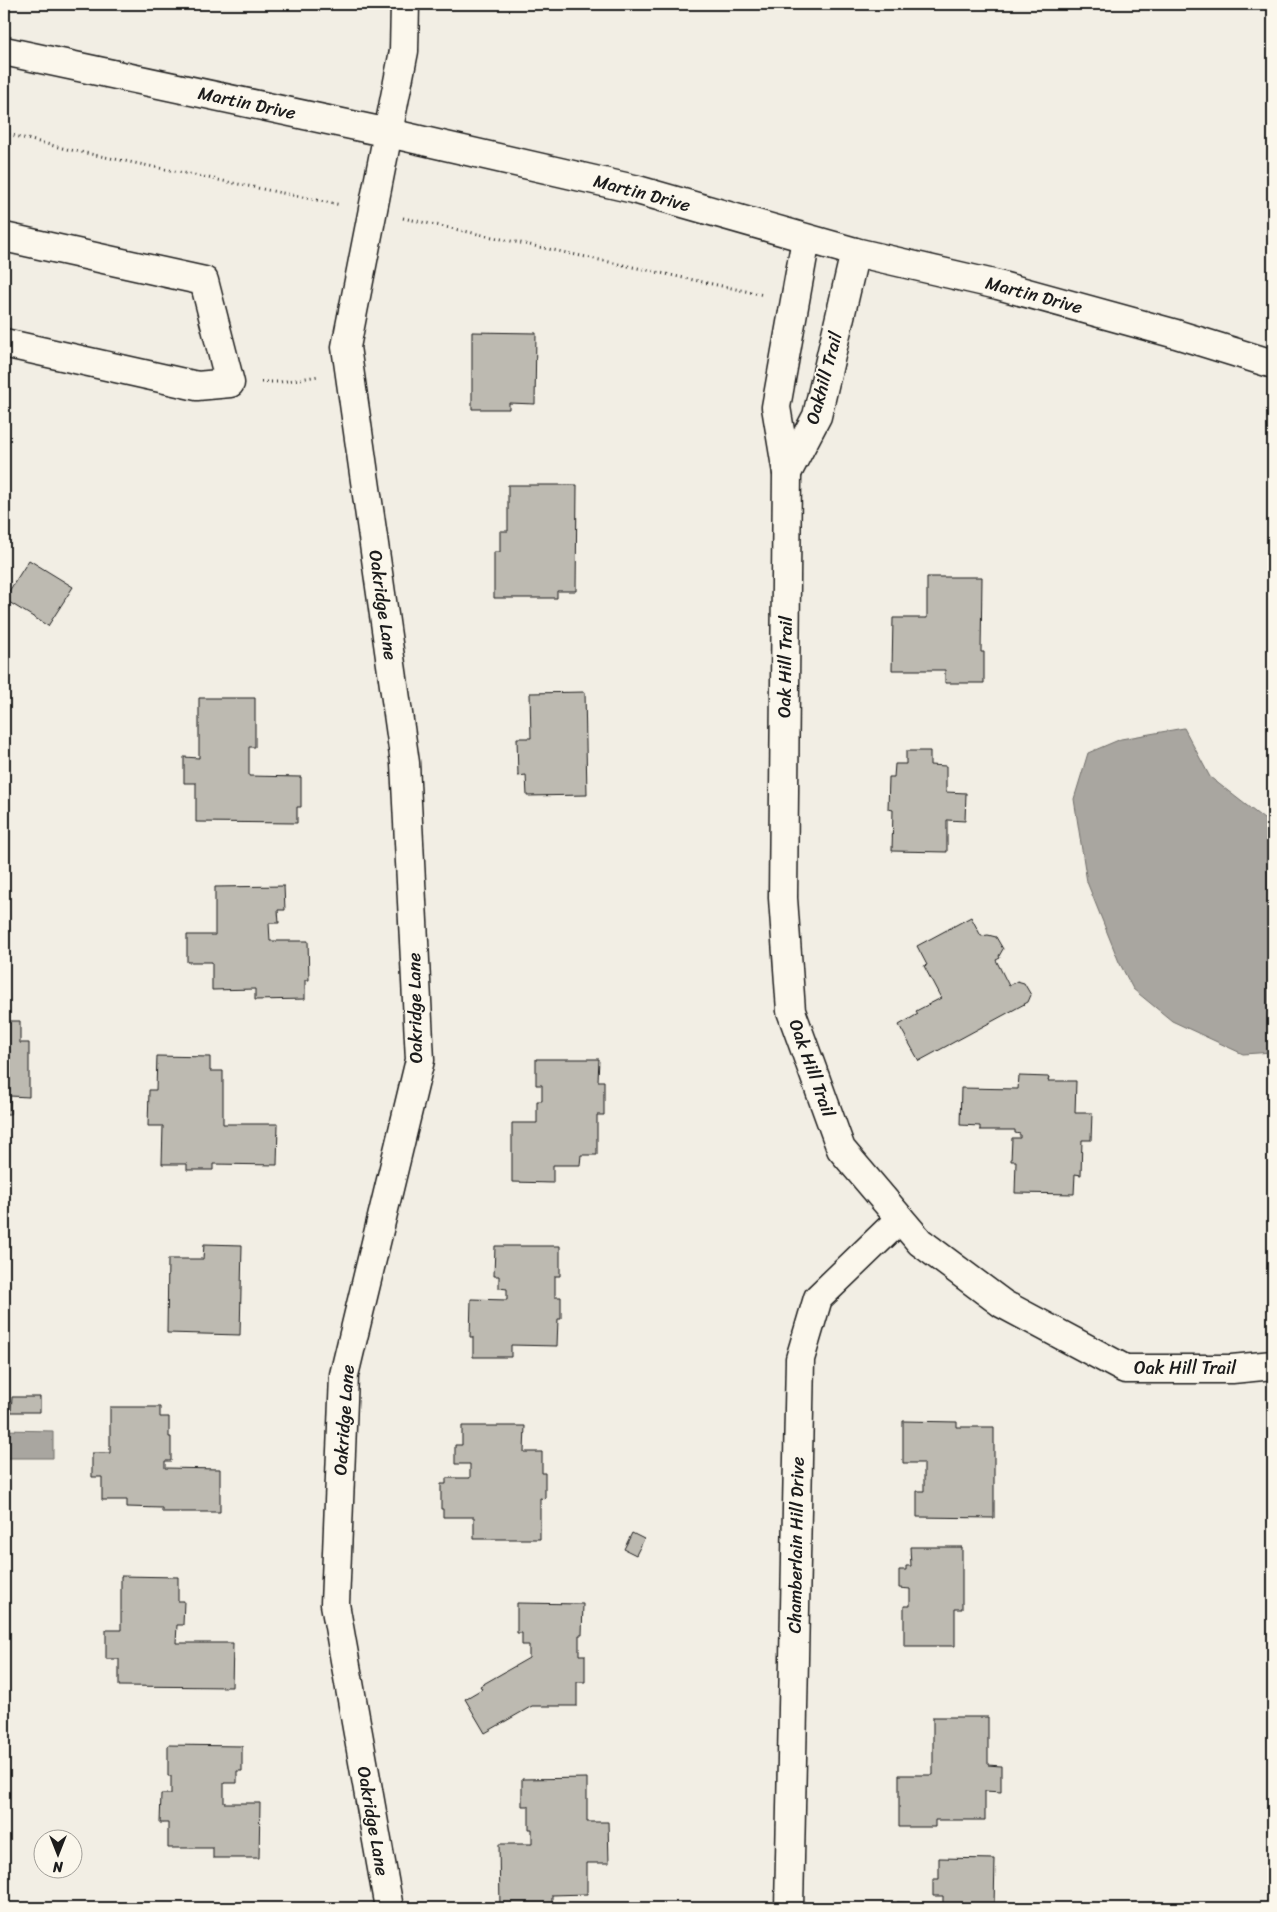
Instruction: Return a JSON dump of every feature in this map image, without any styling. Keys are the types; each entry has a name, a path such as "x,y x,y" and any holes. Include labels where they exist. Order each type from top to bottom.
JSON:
{"street":[{"name":"Oakridge Lane","path":"389,1908 334,1604 344,1375 420,1060 405,763 346,347 404,51 405,4"},
{"name":"Martin Drive","path":"4,51 389,133 634,189 806,239 1026,293 1176,334 1273,364"},
{"path":"4,237 204,281 230,383 197,386 4,343"},
{"name":"Oakhill Trail","path":"788,473 776,407 806,239"},
{"name":"Oakhill Trail","path":"788,473 817,416 855,252"},
{"name":"Oak Hill Trail","path":"788,473 783,898 791,1011 841,1149 920,1242 1003,1304 1125,1369 1232,1369 1273,1365"},
{"name":"Chamberlain Hill Drive","path":"789,1908 800,1359 818,1298 900,1218"}],"path":[{"path":"4,133 66,149 795,302"},
{"path":"230,383 280,382 350,372"}],"shaded area":[{"path":"1184,728 1210,777 1273,826 1273,1052 1243,1054 1172,1021 1133,989 1119,962 1087,882 1074,799 1088,753 1121,739"},
{"path":"4,1430 53,1431 53,1458 4,1458"}],"building":[{"path":"472,332 536,333 535,404 509,403 509,409 472,409"},
{"path":"508,485 577,485 576,591 557,591 557,598 494,598 494,552 500,552 500,531 508,531"},
{"path":"29,560 73,587 48,626 4,599"},
{"path":"927,577 982,577 981,652 984,652 984,683 945,683 945,670 892,670 893,618 927,618"},
{"path":"585,692 587,795 527,796 526,775 518,776 517,738 531,738 530,693"},
{"path":"199,698 255,698 255,747 249,747 249,776 301,777 301,807 297,807 297,823 196,822 196,783 184,783 184,757 199,758"},
{"path":"906,751 930,751 930,765 946,766 946,792 966,793 965,821 947,820 947,852 892,851 893,810 888,809 889,777 894,777 895,764 906,764"},
{"path":"284,886 285,910 278,910 279,923 269,923 270,941 308,941 309,980 305,980 305,999 255,1000 255,989 212,990 212,962 187,962 187,935 215,935 215,887"},
{"path":"971,917 981,936 996,937 1003,949 999,956 1000,958 996,960 1009,986 1017,981 1024,983 1031,995 1028,1002 919,1061 899,1025 918,1014 916,1011 941,998 924,966 927,965 917,946"},
{"path":"4,1021 20,1021 20,1043 29,1043 29,1097 10,1096 10,1114 4,1114"},
{"path":"157,1056 210,1057 210,1071 223,1071 223,1124 278,1124 277,1165 213,1164 213,1170 187,1170 187,1164 162,1164 163,1126 148,1126 149,1090 156,1090"},
{"path":"536,1059 599,1059 598,1081 604,1081 604,1115 597,1115 597,1155 581,1155 580,1165 553,1165 553,1183 512,1182 512,1123 537,1123 537,1101 542,1101 542,1085 536,1085"},
{"path":"1019,1076 1049,1077 1048,1081 1076,1081 1075,1113 1092,1113 1091,1140 1082,1140 1081,1175 1075,1174 1074,1194 1015,1193 1016,1161 1011,1161 1012,1138 1020,1138 1020,1134 1015,1133 1015,1130 980,1130 980,1126 960,1125 961,1088 1018,1089"},
{"path":"204,1244 242,1245 240,1335 167,1333 168,1259 203,1259"},
{"path":"495,1246 560,1246 560,1276 555,1276 555,1297 561,1297 561,1319 558,1319 557,1346 511,1345 511,1357 473,1357 473,1337 470,1337 471,1299 507,1300 507,1289 499,1288 499,1276 494,1276"},
{"path":"12,1397 40,1397 40,1412 11,1412"},
{"path":"110,1407 160,1407 160,1417 169,1417 169,1437 171,1437 171,1461 165,1461 165,1468 220,1469 220,1512 162,1512 162,1508 127,1507 127,1500 102,1500 102,1477 92,1477 92,1453 110,1453"},
{"path":"903,1421 957,1422 957,1427 994,1427 994,1518 917,1517 917,1491 924,1491 924,1463 903,1463"},
{"path":"462,1426 525,1426 524,1452 542,1452 542,1473 545,1473 545,1499 540,1498 540,1539 474,1539 474,1517 443,1517 443,1509 441,1509 441,1484 446,1484 446,1478 470,1478 470,1464 455,1464 455,1445 462,1445"},
{"path":"632,1533 644,1539 636,1555 624,1549"},
{"path":"910,1547 962,1547 962,1609 955,1609 955,1646 904,1646 904,1606 910,1606 910,1589 899,1588 899,1570 906,1570 906,1566 911,1566"},
{"path":"121,1576 178,1577 178,1601 184,1601 183,1625 177,1625 176,1643 233,1643 232,1687 119,1686 119,1659 106,1659 106,1630 121,1630"},
{"path":"517,1603 583,1604 582,1635 579,1635 579,1655 585,1655 585,1682 577,1682 577,1706 532,1706 485,1733 465,1699 482,1689 480,1686 529,1658 529,1645 522,1645 522,1633 517,1633"},
{"path":"933,1717 988,1717 988,1765 1001,1766 1001,1792 985,1791 985,1820 935,1820 935,1827 899,1827 899,1775 933,1775"},
{"path":"168,1745 242,1746 242,1771 237,1771 237,1783 224,1783 224,1803 260,1803 259,1858 213,1858 213,1848 168,1848 168,1823 160,1823 161,1794 171,1794 171,1776 168,1776"},
{"path":"587,1778 587,1822 608,1822 609,1863 587,1863 587,1894 552,1895 552,1908 500,1908 499,1844 532,1844 532,1829 529,1829 529,1806 522,1806 522,1779"},
{"path":"939,1858 995,1859 994,1906 1010,1906 1010,1908 897,1908 897,1902 943,1903 943,1896 933,1896 933,1879 939,1879"}]}
